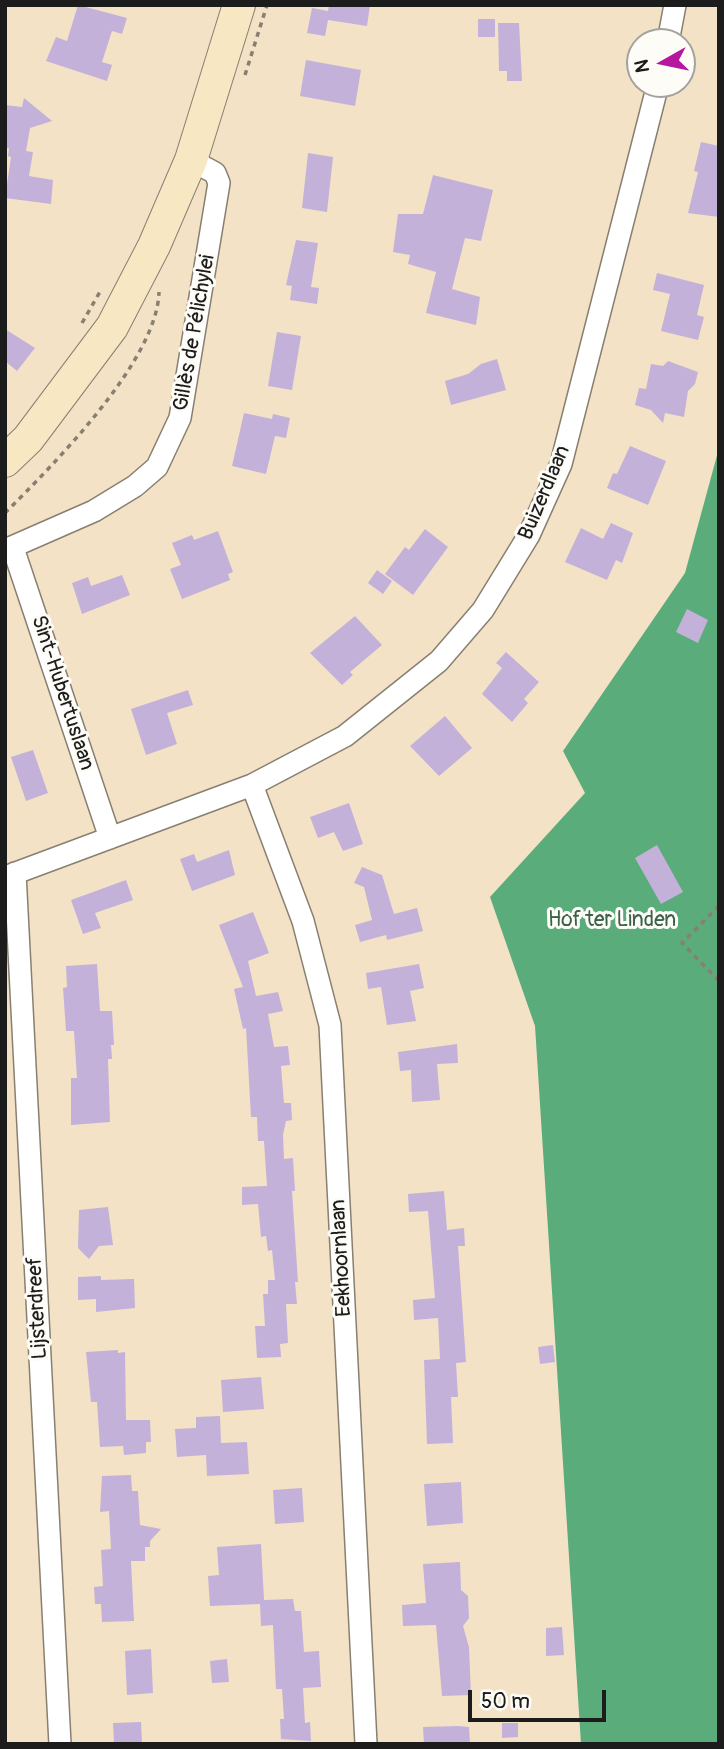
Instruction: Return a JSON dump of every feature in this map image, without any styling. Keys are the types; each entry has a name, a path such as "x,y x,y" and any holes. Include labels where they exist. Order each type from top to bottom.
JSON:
{"main road":[{"path":"5,461 28,439 112,327 154,246 191,160 239,5"}],"street":[{"path":"671,28 675,5"},
{"name":"Buizerdlaan","path":"252,785 345,736 439,661 483,610 529,535 561,464 654,98"},
{"name":"Gillès de Pélichylei","path":"9,549 94,511 135,486 157,467 180,418 219,183 215,173 191,160"},
{"name":"Sint-Hubertuslaan","path":"9,549 110,838"},
{"path":"10,875 252,785"},
{"name":"Eekhoornlaan","path":"252,785 310,944 330,1025 366,1744"},
{"name":"Lijsterdreef","path":"10,875 60,1744"}],"path":[{"path":"82,323 106,281"},
{"path":"719,906 682,943 719,981"}],"green space":[{"name":"Hof ter Linden","path":"719,448 719,1744 581,1744 535,1026 490,897 585,793 563,751 685,573"}],"building":[{"path":"78,5 127,18 122,34 112,31 102,62 112,65 107,81 46,61 56,37 67,41"},
{"path":"329,5 370,5 367,26 328,20 325,36 307,33 312,8 328,11"},
{"path":"478,19 495,19 495,37 478,37"},
{"path":"498,23 519,23 522,81 507,81 507,71 499,71"},
{"path":"306,60 361,70 355,106 300,96"},
{"path":"24,98 52,121 30,128 26,151 33,152 29,176 53,180 51,204 5,198 11,157 8,156 9,148 5,148 5,105 22,107"},
{"path":"701,142 719,146 719,217 688,213 698,172 694,171"},
{"path":"308,153 333,157 327,212 302,208"},
{"path":"433,175 493,190 481,241 465,238 452,289 480,297 476,325 426,313 436,272 408,264 410,255 393,252 398,214 423,214"},
{"path":"296,240 318,243 311,287 319,288 317,304 290,300 292,286 286,285"},
{"path":"657,273 704,285 697,315 704,317 698,340 661,331 670,294 653,290"},
{"path":"5,329 35,348 17,371 5,361"},
{"path":"277,332 301,336 292,390 268,386"},
{"path":"497,359 506,390 451,405 445,381 468,374 481,364"},
{"path":"668,361 698,372 695,384 688,391 684,417 665,413 663,423 651,410 635,405 639,388 646,389 651,364 663,366"},
{"path":"244,413 272,419 273,414 290,418 286,438 275,436 266,474 232,466"},
{"path":"630,446 666,461 648,505 607,488"},
{"path":"611,523 633,533 622,563 616,560 607,580 565,562 581,528 603,539"},
{"path":"425,529 448,547 413,595 385,574 405,547 409,550"},
{"path":"218,531 233,572 228,574 230,580 182,599 170,569 181,565 172,543 192,535 194,540"},
{"path":"377,570 392,581 383,594 368,583"},
{"path":"122,575 130,595 82,614 72,583 88,577 91,586"},
{"path":"687,609 708,620 698,643 676,632"},
{"path":"355,616 382,645 350,672 353,675 342,685 310,653"},
{"path":"506,652 539,682 524,699 528,703 512,722 482,694 502,668 496,663"},
{"path":"188,690 193,705 167,713 177,744 146,755 131,709"},
{"path":"445,716 472,748 439,776 410,746"},
{"path":"33,750 48,793 26,801 11,757"},
{"path":"349,803 363,844 343,851 334,832 318,838 310,817"},
{"path":"657,845 683,892 661,904 635,858"},
{"path":"229,850 235,875 192,891 180,859 194,854 197,862"},
{"path":"362,867 382,875 394,914 417,908 423,931 387,940 386,935 360,942 355,925 372,920 364,887 354,883"},
{"path":"126,880 133,900 95,913 101,928 83,934 71,900"},
{"path":"253,912 269,953 248,961 256,996 278,992 283,1011 268,1014 274,1047 288,1046 290,1065 281,1066 284,1103 291,1103 292,1120 286,1121 283,1135 284,1159 293,1158 295,1191 292,1191 298,1282 295,1282 297,1304 286,1304 288,1343 280,1344 281,1357 257,1358 255,1326 265,1326 263,1294 268,1294 268,1280 275,1280 272,1250 268,1251 266,1236 261,1237 258,1204 242,1205 242,1187 267,1186 264,1141 258,1141 257,1117 251,1117 246,1028 243,1029 234,989 243,987 219,925"},
{"path":"97,964 100,1011 112,1011 114,1045 111,1045 112,1059 108,1059 110,1122 71,1125 71,1078 77,1078 74,1031 66,1031 63,988 67,987 66,966"},
{"path":"419,964 424,988 410,991 416,1021 387,1025 381,987 368,989 366,973"},
{"path":"457,1044 458,1063 437,1064 440,1100 412,1102 411,1070 400,1071 398,1052"},
{"path":"444,1191 447,1230 464,1228 465,1246 458,1246 466,1362 456,1363 458,1397 451,1397 453,1443 427,1444 424,1360 440,1359 438,1318 414,1320 413,1300 435,1298 428,1211 409,1212 408,1194"},
{"path":"108,1207 113,1245 99,1246 89,1259 78,1248 79,1210"},
{"path":"101,1276 101,1280 134,1279 135,1308 96,1312 96,1299 78,1300 78,1277"},
{"path":"553,1345 555,1362 540,1364 538,1347"},
{"path":"118,1350 118,1353 125,1352 126,1420 150,1420 151,1442 146,1442 146,1453 124,1455 123,1446 100,1447 97,1402 91,1402 86,1352"},
{"path":"261,1377 264,1409 223,1412 221,1380"},
{"path":"220,1416 221,1443 247,1442 249,1474 207,1476 206,1455 177,1457 175,1429 196,1428 196,1417"},
{"path":"131,1475 132,1491 138,1491 140,1525 161,1529 150,1541 150,1547 145,1547 145,1561 131,1561 134,1621 102,1622 101,1604 95,1604 94,1587 103,1586 101,1550 111,1549 109,1511 100,1512 102,1476"},
{"path":"461,1482 463,1523 427,1526 424,1484"},
{"path":"302,1488 304,1522 275,1524 273,1490"},
{"path":"261,1544 264,1600 293,1599 295,1611 301,1611 304,1652 319,1651 321,1687 303,1688 305,1723 310,1722 311,1741 281,1739 280,1719 284,1719 282,1689 276,1689 273,1625 261,1626 260,1604 210,1606 208,1576 219,1575 217,1547"},
{"path":"460,1562 461,1590 468,1596 469,1618 463,1626 469,1647 471,1695 442,1696 436,1625 403,1626 402,1605 426,1603 423,1564"},
{"path":"562,1627 564,1655 546,1656 546,1628"},
{"path":"151,1649 153,1693 127,1695 125,1651"},
{"path":"227,1659 229,1682 212,1683 210,1661"},
{"path":"141,1722 142,1744 114,1744 113,1723"},
{"path":"502,1723 518,1723 518,1737 502,1738"},
{"path":"423,1727 469,1727 470,1744 424,1744"}]}
